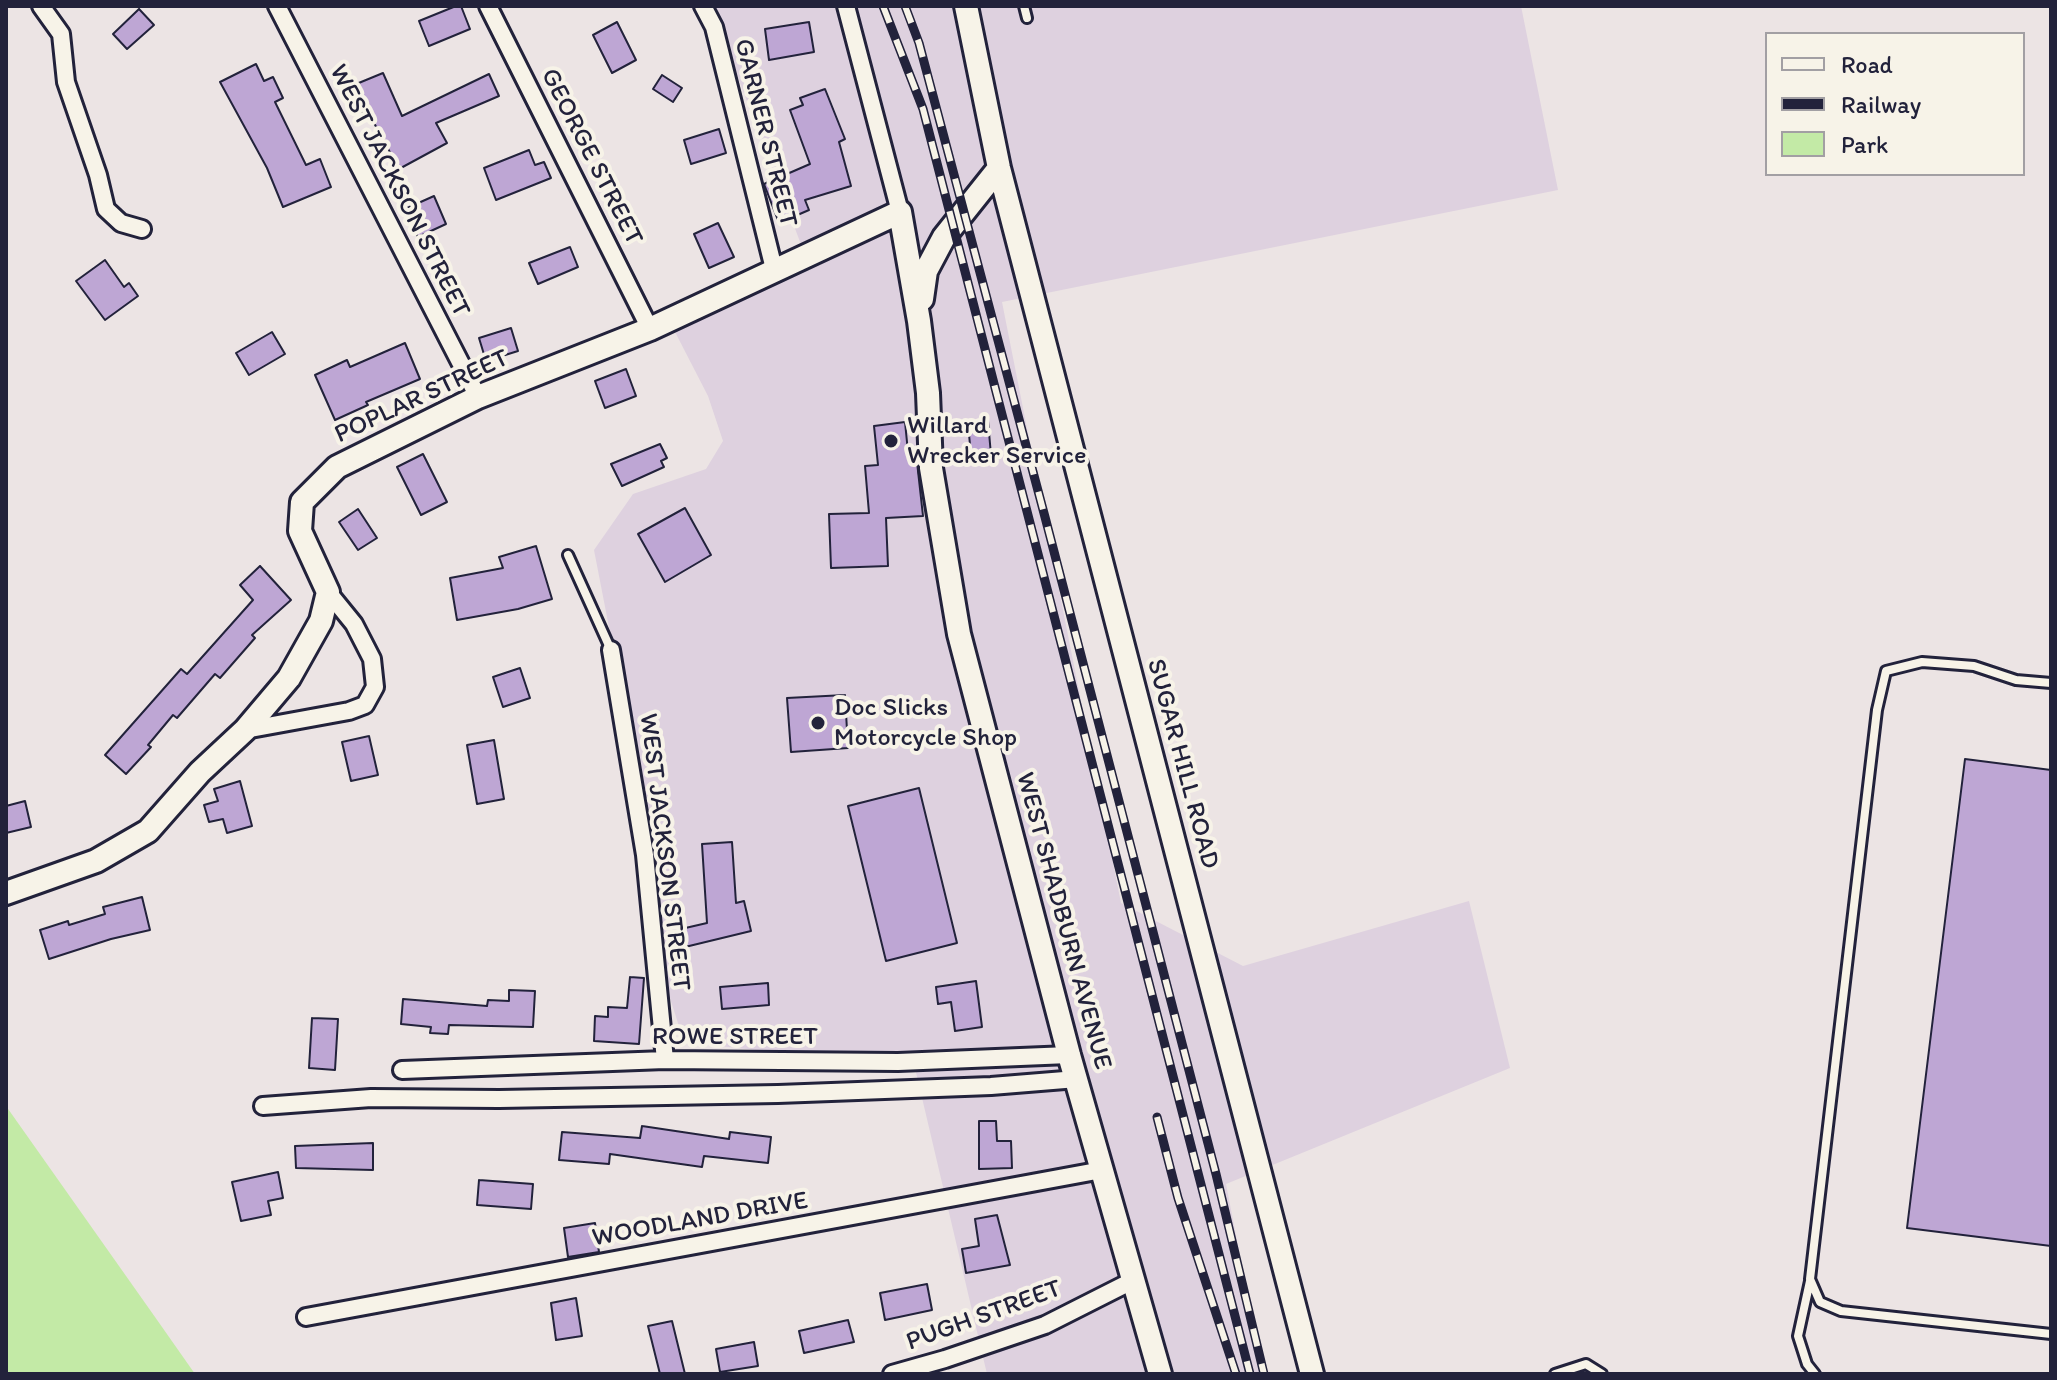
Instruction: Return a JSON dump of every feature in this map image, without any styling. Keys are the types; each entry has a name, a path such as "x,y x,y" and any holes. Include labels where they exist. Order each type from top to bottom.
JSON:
{"street":[{"path":"41,6 61,34 66,82 98,175 106,209 121,223 142,229"},
{"name":"WEST JACKSON STREET","path":"277,6 478,397"},
{"name":"GEORGE STREET","path":"488,6 650,329"},
{"name":"GARNER STREET","path":"703,6 714,27 775,273"},
{"name":"WEST SHADBURN AVENUE","path":"846,6 900,212 928,393 931,468 959,634 1069,1055 1160,1374"},
{"name":"SUGAR HILL ROAD","path":"966,6 999,168 1312,1374"},
{"path":"919,321 926,271 944,237 999,168"},
{"name":"POPLAR STREET","path":"245,730 349,711 365,705 375,687 372,659 354,624 328,592 300,531 302,502 337,467 478,397 650,329 900,212"},
{"path":"6,893 96,861 148,831 200,772 245,730 289,678 321,621 328,592"},
{"name":"WEST JACKSON STREET","path":"611,650 645,855 665,1060"},
{"name":"ROWE STREET","path":"402,1070 665,1060 898,1062 1069,1055"},
{"path":"263,1106 371,1098 778,1094 991,1086 1077,1079"},
{"name":"WOODLAND DRIVE","path":"306,1317 1102,1170"},
{"name":"PUGH STREET","path":"892,1374 1045,1325 1134,1280"}],"lane":[{"path":"1024,6 1027,18"},
{"path":"568,555 611,650"},
{"path":"1815,1374 1807,1364 1798,1336 1810,1279 1877,710 1886,671 1922,662 1974,666 2016,680 2051,683"},
{"path":"1810,1279 1820,1302 1841,1311 2051,1334"},
{"path":"1555,1374 1586,1364 1602,1374"}],"shaded area":[{"path":"711,6 1521,6 1558,190 1002,302 1121,903 1243,966 1469,901 1510,1068 1226,1184 1263,1374 987,1374 915,1068 684,1042 670,998 647,823 594,550 633,494 706,469 723,441 708,396 673,328 759,290 805,255"}],"green space":[{"path":"6,1106 155,1317 195,1374 6,1374"}],"building":[{"path":"461,6 470,29 429,46 419,21"},
{"path":"139,9 154,25 127,49 113,34"},
{"path":"617,22 636,60 612,73 593,35"},
{"path":"809,22 814,52 769,60 765,29"},
{"path":"256,64 264,81 273,77 283,98 275,102 306,165 320,159 331,187 283,207 267,168 220,82"},
{"path":"383,73 402,116 489,74 499,96 436,123 447,143 399,169 367,110 360,113 349,87"},
{"path":"662,75 682,88 673,102 653,89"},
{"path":"825,89 845,139 839,142 851,186 805,200 809,210 779,223 764,184 810,164 790,110 803,105 800,98"},
{"path":"719,129 726,153 691,164 684,140"},
{"path":"529,150 535,165 544,162 551,178 496,200 484,168"},
{"path":"434,196 446,224 418,237 405,209"},
{"path":"718,223 734,257 709,268 694,234"},
{"path":"570,247 578,267 538,284 529,263"},
{"path":"105,260 124,287 129,283 138,296 105,320 76,281"},
{"path":"511,328 518,351 486,361 479,338"},
{"path":"272,332 285,354 249,375 236,353"},
{"path":"405,343 420,379 366,402 368,405 335,420 315,375 347,360 350,367"},
{"path":"626,369 636,396 605,408 595,381"},
{"path":"988,421 991,455 971,456 968,423"},
{"path":"905,422 909,462 917,462 923,516 886,518 888,566 831,568 829,514 869,513 865,466 878,465 874,426"},
{"path":"660,444 667,458 661,461 664,467 622,486 611,464"},
{"path":"423,454 447,502 421,515 397,467"},
{"path":"685,508 711,555 665,582 638,534"},
{"path":"358,509 377,538 358,550 339,522"},
{"path":"536,546 552,599 518,609 457,620 450,578 503,568 499,557"},
{"path":"260,566 291,600 252,635 255,638 220,678 215,674 177,718 173,715 148,745 151,747 126,774 105,755 181,669 187,674 253,600 240,585"},
{"path":"520,668 530,698 503,707 493,677"},
{"name":"Doc Slicks Motorcycle Shop","path":"845,695 848,748 791,752 787,698"},
{"path":"369,736 378,775 351,781 342,742"},
{"path":"494,740 504,799 477,804 467,745"},
{"path":"1965,759 2051,770 2051,1246 1907,1228"},
{"path":"240,781 252,826 227,833 223,819 209,822 204,805 218,801 214,789"},
{"path":"919,788 957,943 886,961 848,806"},
{"path":"25,801 31,827 6,833 6,806"},
{"path":"732,842 736,903 744,901 751,931 685,947 681,929 707,923 702,844"},
{"path":"142,897 150,930 49,959 40,930 105,914 103,907"},
{"path":"630,977 644,978 639,1044 594,1041 595,1016 608,1017 608,1007 627,1008"},
{"path":"976,981 982,1027 955,1031 951,1002 938,1004 936,987"},
{"path":"768,983 769,1005 722,1009 720,987"},
{"path":"509,990 535,991 533,1027 449,1025 448,1034 430,1033 431,1027 401,1024 403,999 487,1006 488,1000 509,1001"},
{"path":"312,1018 338,1019 335,1070 309,1068"},
{"path":"979,1121 996,1121 997,1141 1011,1141 1012,1168 979,1169"},
{"path":"642,1126 729,1139 730,1132 771,1137 768,1163 704,1156 702,1167 610,1154 609,1164 559,1160 562,1132 640,1138"},
{"path":"373,1143 373,1170 296,1168 295,1146"},
{"path":"278,1172 283,1198 268,1201 271,1215 241,1221 232,1182"},
{"path":"479,1180 533,1184 531,1209 477,1205"},
{"path":"997,1215 1010,1265 966,1273 962,1249 979,1246 975,1219"},
{"path":"595,1223 599,1252 568,1257 564,1228"},
{"path":"927,1284 932,1310 885,1320 880,1293"},
{"path":"576,1298 582,1336 556,1340 551,1303"},
{"path":"848,1320 854,1342 804,1353 799,1331"},
{"path":"672,1321 685,1374 660,1374 648,1326"},
{"path":"754,1342 758,1366 720,1372 716,1349"}],"railway":[{"path":"883,6 923,109 1250,1374"},
{"path":"905,6 919,43 1045,517 1216,1174 1264,1374"},
{"path":"1157,1117 1178,1198 1236,1374"}],"place":[{"name":"Willard Wrecker Service","path":"891,441"},
{"name":"Doc Slicks Motorcycle Shop","path":"818,723"}]}
